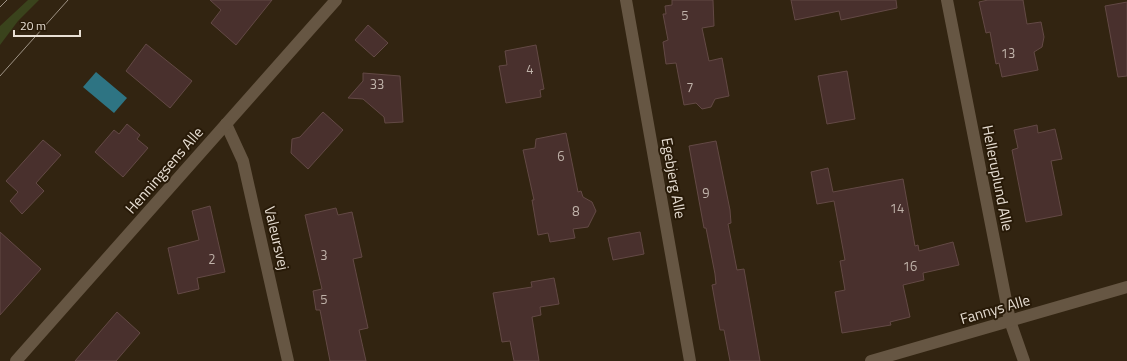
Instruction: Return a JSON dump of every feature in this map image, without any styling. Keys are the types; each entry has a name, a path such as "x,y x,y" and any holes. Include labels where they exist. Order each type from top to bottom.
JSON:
{"street":[{"name":"Henningsens Alle","path":"16,361 336,0"},
{"name":"Egebjerg Alle","path":"626,0 690,361"},
{"name":"Helleruplund Alle","path":"947,0 1010,321 1024,361"},
{"name":"Valeursvej","path":"226,124 243,160 288,361"},
{"name":"Fannys Alle","path":"871,361 1127,287"}],"green space":[{"path":"28,0 39,0 18,21 0,45 0,26"}],"water":[{"path":"96,72 127,98 114,113 83,87"}],"building":[{"path":"210,0 272,0 236,45 211,23 221,10"},
{"path":"672,0 713,0 714,26 702,28 709,61 722,58 729,96 715,99 711,107 702,109 696,103 684,105 676,63 666,64 663,42 668,40 663,14 666,14 665,6 672,5"},
{"path":"791,0 896,0 897,8 841,20 839,11 795,20"},
{"path":"988,0 1023,0 1027,24 1041,22 1044,37 1042,47 1034,52 1038,70 1002,77 999,63 996,64 990,32 986,33 979,2"},
{"path":"1127,2 1127,76 1118,77 1105,6"},
{"path":"368,25 388,43 374,57 355,40"},
{"path":"146,44 192,81 170,108 126,71"},
{"path":"536,45 544,89 540,90 541,97 506,103 499,66 507,65 505,51"},
{"path":"847,71 855,119 827,124 818,76"},
{"path":"363,73 400,76 403,122 385,123 384,117 363,99 348,98 363,81"},
{"path":"323,112 343,130 308,169 291,153 292,139 300,137"},
{"path":"127,124 140,135 137,139 148,148 123,177 95,152 114,130 119,134"},
{"path":"1037,125 1038,133 1055,129 1062,159 1051,161 1062,215 1026,222 1012,150 1018,148 1014,130"},
{"path":"566,133 578,192 581,191 583,197 592,202 596,211 588,227 573,229 575,238 550,242 548,233 538,235 532,200 534,200 523,150 535,148 536,139"},
{"path":"43,140 61,155 36,183 44,191 22,214 10,201 18,192 6,181"},
{"path":"716,141 730,210 731,223 728,224 737,270 744,269 760,361 730,361 724,330 720,330 712,285 716,284 715,274 706,228 704,228 689,146"},
{"path":"828,168 833,192 903,179 915,246 918,245 919,251 953,242 959,265 923,273 924,280 903,285 910,317 890,322 891,325 842,333 835,292 845,290 840,261 845,260 834,201 817,204 811,172"},
{"path":"210,206 225,272 197,278 199,289 178,294 168,248 199,240 192,211"},
{"path":"336,208 338,215 352,212 362,257 353,259 368,328 359,330 366,361 330,361 320,310 316,310 313,291 322,289 305,215"},
{"path":"0,232 41,269 0,315"},
{"path":"640,232 644,254 613,260 608,238"},
{"path":"554,278 559,304 540,307 541,315 532,317 539,361 514,361 510,341 502,342 493,293 532,287 531,282"},
{"path":"117,312 140,333 116,361 75,361"}],"tram line":[{"path":"0,7 7,0"},
{"path":"0,76 68,0"}]}
